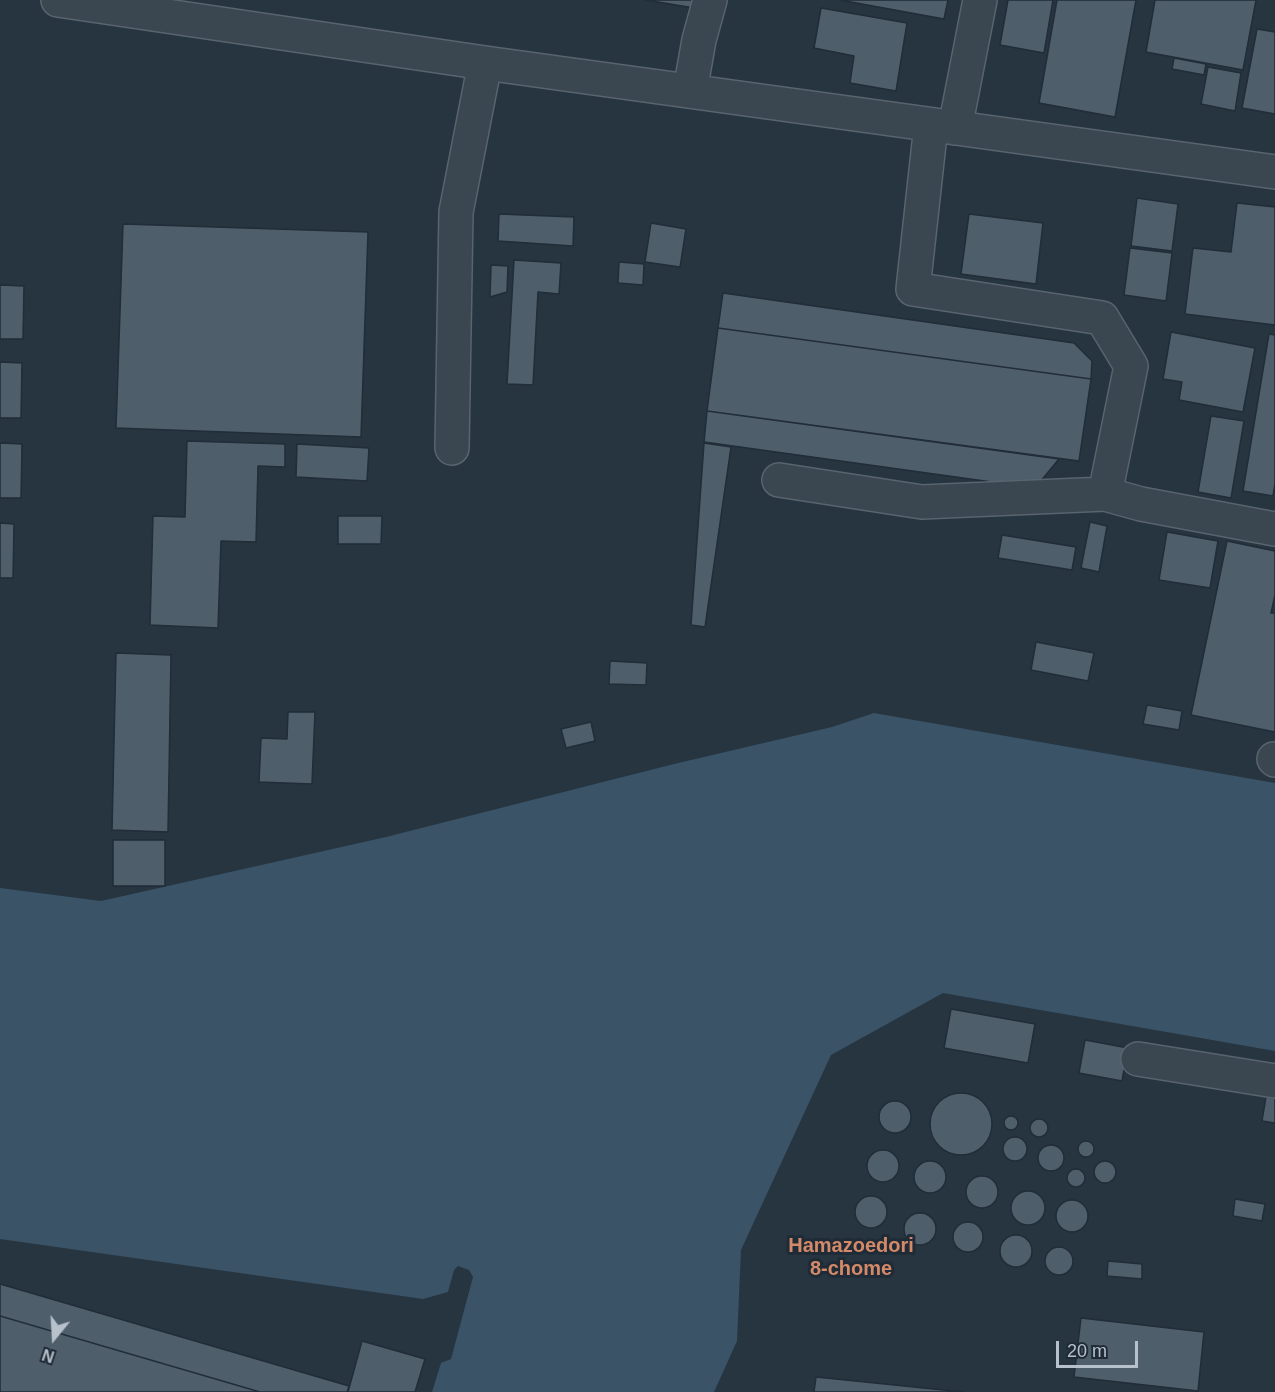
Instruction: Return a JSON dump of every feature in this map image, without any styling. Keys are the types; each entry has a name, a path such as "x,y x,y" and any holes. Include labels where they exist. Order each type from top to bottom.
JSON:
{"street":[{"path":"58,0 485,63 1275,172"},
{"path":"690,91 699,40 710,0"},
{"path":"980,0 943,126 913,289 1102,318 1131,366 1105,494"},
{"path":"452,448 456,212 485,63"},
{"path":"779,480 922,502 1105,494 1141,504 1275,529"},
{"path":"1138,1059 1275,1081"}],"water":[{"path":"874,713 1275,783 1275,1051 943,993 831,1055 741,1250 737,1341 714,1392 432,1392 441,1363 451,1359 473,1277 469,1270 458,1266 454,1270 448,1292 423,1299 0,1239 0,888 101,901 386,837 674,764 832,727"}],"building":[{"path":"646,0 695,0 694,8"},
{"path":"840,0 948,0 944,19"},
{"path":"1008,0 1053,0 1044,53 1000,45"},
{"path":"1057,0 1136,0 1115,117 1039,103"},
{"path":"1155,0 1256,0 1243,70 1146,52"},
{"path":"821,8 907,23 896,91 850,83 854,56 814,48"},
{"path":"1257,29 1275,32 1275,114 1242,108"},
{"path":"1174,58 1206,64 1204,75 1172,69"},
{"path":"1208,67 1241,73 1235,111 1201,104"},
{"path":"1137,198 1178,204 1172,251 1131,246"},
{"path":"1237,203 1275,207 1275,325 1185,314 1193,248 1231,252"},
{"path":"499,214 574,217 573,246 498,241"},
{"path":"969,214 1043,223 1036,284 961,274"},
{"path":"651,223 686,229 680,267 645,262"},
{"path":"123,224 368,232 361,437 116,428"},
{"path":"1130,248 1172,253 1166,301 1124,295"},
{"path":"514,260 561,263 559,294 538,292 533,385 507,384"},
{"path":"619,262 644,264 643,285 618,283"},
{"path":"491,265 508,266 507,292 490,297"},
{"path":"0,285 24,286 23,339 0,339"},
{"path":"723,293 1074,343 1092,361 1091,379 718,328"},
{"path":"718,328 1091,379 1079,461 707,411"},
{"path":"1171,332 1255,348 1243,412 1179,400 1182,382 1163,379"},
{"path":"1269,334 1275,335 1275,483 1273,496 1243,491"},
{"path":"0,362 22,363 21,418 0,418"},
{"path":"707,411 1059,459 1035,488 704,442"},
{"path":"1211,416 1244,421 1231,498 1198,492"},
{"path":"187,441 285,444 285,467 258,466 256,542 221,541 218,628 150,625 153,516 185,517"},
{"path":"0,443 22,444 21,498 0,498"},
{"path":"704,443 731,447 705,627 691,625"},
{"path":"297,444 369,448 367,481 296,477"},
{"path":"338,516 382,516 381,544 338,544"},
{"path":"1090,522 1107,526 1099,572 1081,568"},
{"path":"0,523 14,524 13,578 0,578"},
{"path":"1167,532 1218,541 1210,588 1159,580"},
{"path":"1002,535 1076,547 1072,570 998,558"},
{"path":"1227,541 1275,551 1275,595 1271,613 1275,613 1275,732 1191,715"},
{"path":"1036,642 1094,653 1088,681 1031,670"},
{"path":"116,653 171,655 168,832 112,830"},
{"path":"610,661 647,663 646,685 609,684"},
{"path":"1147,705 1182,711 1179,730 1143,724"},
{"path":"288,712 315,712 312,784 259,782 261,738 287,739"},
{"path":"591,722 595,741 566,748 561,729"},
{"path":"113,840 165,840 165,886 113,886"},
{"path":"951,1009 1035,1024 1028,1063 944,1048"},
{"path":"1085,1040 1128,1048 1122,1081 1079,1073"},
{"path":"955,1093 967,1093 983,1102 990,1112 992,1124 990,1136 983,1146 967,1155 955,1155 944,1150 935,1141 930,1130 930,1118 935,1107 944,1098"},
{"path":"1266,1097 1275,1098 1275,1123 1262,1121"},
{"path":"895,1101 906,1106 911,1117 906,1128 895,1133 884,1128 879,1117 884,1106"},
{"path":"1011,1116 1016,1118 1018,1123 1016,1128 1011,1130 1006,1128 1004,1123 1006,1118"},
{"path":"1035,1119 1043,1119 1048,1124 1046,1135 1035,1137 1030,1132 1030,1124"},
{"path":"1015,1137 1020,1138 1026,1144 1026,1154 1020,1160 1015,1161 1010,1160 1004,1154 1003,1149 1004,1144 1010,1138"},
{"path":"1083,1141 1089,1141 1094,1149 1092,1155 1083,1157 1078,1152 1078,1146"},
{"path":"1051,1145 1060,1149 1064,1158 1060,1167 1051,1171 1042,1167 1038,1158 1042,1149"},
{"path":"883,1150 894,1155 899,1166 894,1177 883,1182 872,1177 867,1166 872,1155"},
{"path":"930,1161 942,1165 946,1177 942,1189 930,1193 918,1189 914,1177 918,1165"},
{"path":"1101,1161 1109,1161 1116,1168 1116,1176 1109,1183 1101,1183 1094,1176 1094,1168"},
{"path":"1076,1169 1082,1172 1085,1178 1082,1184 1076,1187 1070,1184 1067,1178 1070,1172"},
{"path":"982,1176 994,1180 998,1192 994,1204 982,1208 970,1204 966,1192 970,1180"},
{"path":"1028,1191 1040,1196 1045,1208 1040,1220 1028,1225 1016,1220 1011,1208 1016,1196"},
{"path":"871,1196 882,1201 887,1212 882,1223 871,1228 860,1223 855,1212 860,1201"},
{"path":"1235,1199 1265,1204 1262,1221 1233,1216"},
{"path":"1072,1200 1083,1205 1088,1216 1083,1227 1072,1232 1061,1227 1056,1216 1061,1205"},
{"path":"920,1213 932,1217 936,1229 932,1241 920,1245 908,1241 904,1229 908,1217"},
{"path":"968,1222 979,1226 983,1237 979,1248 968,1252 957,1248 953,1237 957,1226"},
{"path":"1016,1235 1027,1240 1032,1251 1027,1262 1016,1267 1005,1262 1000,1251 1005,1240"},
{"path":"1059,1247 1069,1251 1073,1261 1069,1271 1059,1275 1049,1271 1045,1261 1049,1251"},
{"path":"1108,1261 1142,1264 1142,1279 1107,1276"},
{"path":"0,1284 349,1386 347,1392 260,1392 0,1316"},
{"path":"0,1316 260,1392 0,1392"},
{"path":"1081,1318 1204,1332 1198,1391 1074,1377"},
{"path":"362,1341 425,1359 415,1392 348,1392"},
{"path":"816,1377 963,1392 814,1392"}],"district":[{"name":"Hamazoedori 8-chome","path":"851,1258"}]}
